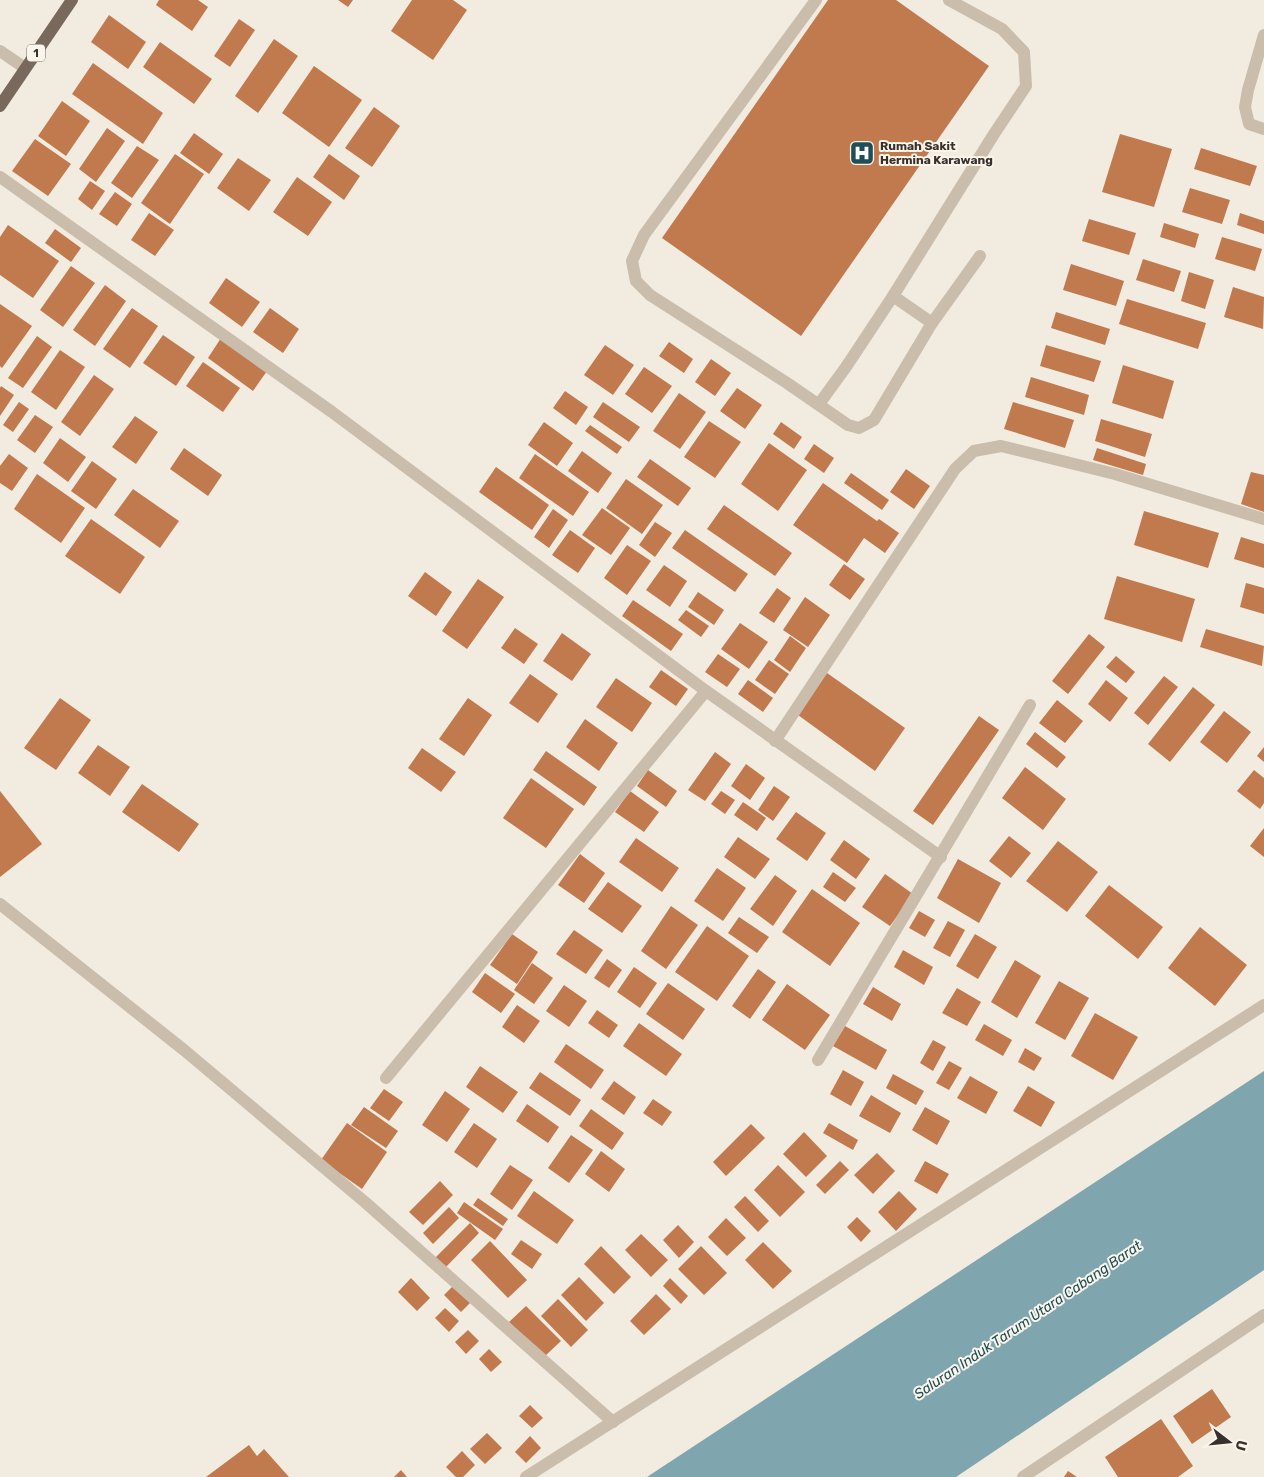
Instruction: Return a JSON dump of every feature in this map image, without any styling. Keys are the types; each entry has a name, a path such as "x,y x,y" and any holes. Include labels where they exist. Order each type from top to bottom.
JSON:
{"main road":[{"name":"1","path":"0,106 72,0"}],"street":[{"path":"816,0 644,235 632,261 636,281 650,295 819,404 848,425 859,428 874,420 932,323 980,256"},
{"path":"819,404 893,296 1026,86 1024,52 1002,29 948,0"},
{"path":"1264,35 1245,107 1249,124 1264,129"},
{"path":"0,51 25,68"},
{"path":"0,177 332,412 706,691 941,857"},
{"path":"893,296 932,323"},
{"path":"775,741 955,469 974,451 1001,446 1115,474 1264,519"},
{"path":"386,1078 706,691"},
{"path":"818,1060 941,857 1030,705"},
{"path":"0,904 184,1050 366,1203 613,1422"},
{"path":"526,1477 1264,1005"},
{"path":"1023,1477 1264,1315"}],"water":[{"name":"Saluran Induk Tarum Utara Cabang Barat","path":"1264,1071 1264,1270 956,1477 647,1477"}],"building":[{"path":"159,0 198,0 208,7 192,31 156,5"},
{"path":"338,0 353,0 348,7"},
{"path":"412,0 453,0 467,10 433,60 391,31"},
{"path":"828,0 896,0 989,66 801,336 662,238"},
{"path":"109,15 146,42 128,69 91,42"},
{"path":"239,19 255,30 230,67 214,56"},
{"path":"274,39 298,56 258,113 235,96"},
{"path":"160,42 212,79 194,104 143,67"},
{"path":"93,63 163,113 143,144 72,94"},
{"path":"314,66 362,100 329,147 282,113"},
{"path":"62,101 90,121 66,156 38,136"},
{"path":"374,107 400,126 372,167 345,148"},
{"path":"107,128 125,141 96,182 79,169"},
{"path":"194,133 223,154 209,174 180,153"},
{"path":"1120,134 1172,149 1154,207 1102,192"},
{"path":"35,139 71,164 48,196 12,171"},
{"path":"137,146 159,160 132,198 111,183"},
{"path":"1201,148 1257,166 1250,186 1194,169"},
{"path":"175,154 204,174 170,224 141,203"},
{"path":"329,154 360,176 344,200 313,177"},
{"path":"238,158 271,180 249,211 217,188"},
{"path":"297,177 332,202 308,236 273,212"},
{"path":"90,181 105,191 92,210 78,199"},
{"path":"1190,188 1230,200 1222,224 1182,212"},
{"path":"115,192 132,204 117,226 99,214"},
{"path":"149,213 174,230 155,256 131,240"},
{"path":"1240,213 1264,221 1264,234 1237,225"},
{"path":"1089,219 1136,233 1129,255 1082,241"},
{"path":"1164,223 1199,234 1195,248 1160,237"},
{"path":"8,225 59,261 33,298 0,275 0,237"},
{"path":"55,229 81,248 71,262 45,243"},
{"path":"1222,237 1262,249 1255,271 1215,259"},
{"path":"1143,259 1181,271 1174,292 1136,280"},
{"path":"1071,264 1124,281 1116,306 1063,290"},
{"path":"71,266 95,283 63,327 40,310"},
{"path":"1189,272 1214,280 1205,309 1181,301"},
{"path":"226,278 260,302 242,327 209,303"},
{"path":"105,285 126,301 95,346 73,330"},
{"path":"1233,287 1264,297 1263,329 1224,317"},
{"path":"1127,299 1206,323 1198,349 1119,324"},
{"path":"0,304 32,326 2,368 0,366"},
{"path":"132,308 158,326 130,368 103,349"},
{"path":"270,308 299,329 283,353 253,332"},
{"path":"1056,312 1110,329 1105,345 1051,328"},
{"path":"163,335 195,357 176,386 143,363"},
{"path":"37,336 52,347 23,388 8,378"},
{"path":"221,338 267,371 253,391 208,358"},
{"path":"669,342 693,359 684,373 659,356"},
{"path":"605,345 634,365 613,395 584,375"},
{"path":"1046,345 1101,361 1094,382 1040,366"},
{"path":"60,350 85,367 56,410 31,392"},
{"path":"711,359 731,373 715,396 695,382"},
{"path":"203,362 240,388 223,412 186,386"},
{"path":"1123,365 1174,381 1163,419 1112,403"},
{"path":"644,367 672,386 652,413 625,394"},
{"path":"94,375 114,389 80,436 61,422"},
{"path":"1031,377 1089,395 1084,415 1025,397"},
{"path":"1,386 14,395 0,416 0,388"},
{"path":"737,388 762,405 745,429 720,411"},
{"path":"565,391 588,407 576,425 553,408"},
{"path":"679,393 706,412 680,449 653,431"},
{"path":"19,402 29,409 13,432 3,425"},
{"path":"603,402 640,427 629,442 593,417"},
{"path":"1013,402 1074,420 1065,448 1004,429"},
{"path":"35,415 53,427 35,453 17,440"},
{"path":"135,416 158,432 136,464 112,447"},
{"path":"1101,419 1152,434 1145,457 1095,441"},
{"path":"709,421 741,442 715,478 684,457"},
{"path":"544,422 573,443 557,466 528,445"},
{"path":"781,422 802,437 794,449 773,434"},
{"path":"590,425 622,447 617,454 585,431"},
{"path":"60,438 86,457 68,482 43,463"},
{"path":"769,443 807,470 778,511 741,484"},
{"path":"814,444 834,458 824,473 804,459"},
{"path":"184,448 222,475 208,496 170,469"},
{"path":"1097,448 1146,464 1143,475 1093,460"},
{"path":"582,451 612,473 598,493 568,471"},
{"path":"9,454 28,468 12,491 0,483 0,466"},
{"path":"535,454 589,492 573,516 519,478"},
{"path":"650,459 691,488 678,506 637,477"},
{"path":"92,461 117,479 96,509 71,491"},
{"path":"496,467 549,505 532,530 479,492"},
{"path":"906,469 930,486 914,509 890,492"},
{"path":"1251,472 1264,475 1264,512 1241,504"},
{"path":"851,473 889,500 882,510 844,483"},
{"path":"37,474 85,508 61,543 14,509"},
{"path":"626,479 663,505 642,534 606,508"},
{"path":"823,483 877,521 879,519 899,533 885,553 864,538 847,563 793,525"},
{"path":"133,489 179,521 160,548 114,515"},
{"path":"724,505 792,553 775,576 707,529"},
{"path":"602,508 630,528 611,555 582,535"},
{"path":"553,509 568,520 549,548 534,537"},
{"path":"1144,511 1219,533 1208,568 1134,545"},
{"path":"91,519 145,557 120,594 65,556"},
{"path":"655,522 672,533 655,557 639,545"},
{"path":"570,530 595,548 578,573 552,555"},
{"path":"685,530 748,574 735,592 672,548"},
{"path":"1241,537 1264,544 1264,568 1234,559"},
{"path":"627,545 651,561 627,595 604,578"},
{"path":"844,564 865,579 850,600 829,585"},
{"path":"664,565 687,581 670,607 646,590"},
{"path":"425,572 452,592 436,616 408,596"},
{"path":"1117,576 1195,599 1182,642 1104,619"},
{"path":"478,579 504,597 467,649 442,631"},
{"path":"1246,583 1264,588 1264,614 1240,607"},
{"path":"777,588 791,598 774,623 759,613"},
{"path":"698,592 724,610 714,625 688,607"},
{"path":"805,597 830,615 808,647 783,630"},
{"path":"633,600 683,634 671,651 622,616"},
{"path":"686,610 709,626 701,637 678,620"},
{"path":"740,623 768,642 749,669 721,649"},
{"path":"515,628 538,644 524,664 501,648"},
{"path":"1206,629 1264,646 1262,666 1200,647"},
{"path":"562,633 591,654 572,681 543,661"},
{"path":"1089,634 1105,647 1068,694 1052,681"},
{"path":"790,636 806,648 790,672 774,660"},
{"path":"718,654 740,669 727,687 705,672"},
{"path":"1116,656 1135,672 1126,683 1106,667"},
{"path":"769,660 789,674 775,694 755,680"},
{"path":"661,670 688,689 676,706 649,687"},
{"path":"827,673 905,728 875,771 798,715"},
{"path":"530,674 558,694 538,723 509,703"},
{"path":"1164,676 1178,687 1148,725 1134,713"},
{"path":"616,678 652,703 632,732 596,707"},
{"path":"748,680 773,698 763,712 738,694"},
{"path":"1106,680 1128,698 1110,722 1088,704"},
{"path":"1193,687 1215,705 1170,762 1148,744"},
{"path":"60,698 91,720 56,770 24,748"},
{"path":"468,698 492,715 464,756 439,739"},
{"path":"1057,700 1083,721 1065,743 1039,723"},
{"path":"1224,711 1251,732 1227,763 1200,742"},
{"path":"979,716 999,730 933,825 913,811"},
{"path":"585,719 618,743 599,771 566,747"},
{"path":"1035,732 1066,757 1057,768 1026,744"},
{"path":"98,745 130,767 110,796 78,773"},
{"path":"1264,747 1264,762 1257,756"},
{"path":"422,748 456,772 441,792 408,768"},
{"path":"546,751 597,787 584,806 533,770"},
{"path":"715,752 731,764 705,801 688,790"},
{"path":"746,764 765,778 750,800 731,786"},
{"path":"1025,767 1066,799 1043,830 1002,798"},
{"path":"648,770 677,791 666,807 637,786"},
{"path":"1254,770 1264,778 1264,803 1260,809 1237,791"},
{"path":"531,778 574,809 546,848 503,818"},
{"path":"142,784 199,824 179,852 122,812"},
{"path":"774,786 790,797 773,821 758,810"},
{"path":"0,791 42,844 0,877"},
{"path":"630,791 659,812 644,832 615,812"},
{"path":"721,791 735,800 725,814 711,804"},
{"path":"743,802 766,818 757,831 734,815"},
{"path":"796,812 826,833 807,861 776,839"},
{"path":"1264,828 1264,857 1250,846"},
{"path":"1009,836 1031,853 1011,878 989,861"},
{"path":"738,837 770,859 755,879 724,857"},
{"path":"636,838 679,868 662,892 619,862"},
{"path":"844,840 870,859 856,879 830,860"},
{"path":"1058,841 1098,872 1067,912 1026,881"},
{"path":"580,854 605,873 584,903 558,885"},
{"path":"958,859 1001,883 979,923 937,898"},
{"path":"717,868 746,888 723,921 694,901"},
{"path":"833,872 856,888 845,902 823,887"},
{"path":"885,874 913,894 890,926 862,907"},
{"path":"775,875 797,891 773,926 750,909"},
{"path":"608,882 642,906 622,933 588,909"},
{"path":"1109,885 1163,927 1138,959 1085,916"},
{"path":"812,889 860,923 830,966 782,932"},
{"path":"671,906 698,925 666,969 641,951"},
{"path":"919,911 935,920 925,937 909,928"},
{"path":"739,917 769,937 757,953 728,933"},
{"path":"948,921 965,930 950,957 933,948"},
{"path":"707,926 749,956 717,1001 675,972"},
{"path":"1200,927 1247,965 1215,1006 1168,968"},
{"path":"574,930 603,950 586,974 556,954"},
{"path":"512,934 538,952 517,984 490,965"},
{"path":"975,934 997,947 978,979 956,966"},
{"path":"903,950 933,967 924,985 894,967"},
{"path":"607,959 622,970 609,988 594,978"},
{"path":"1015,960 1041,976 1017,1018 991,1002"},
{"path":"532,963 553,978 534,1004 514,990"},
{"path":"634,967 657,983 640,1008 617,992"},
{"path":"758,969 776,982 750,1019 732,1006"},
{"path":"485,973 515,994 501,1013 472,992"},
{"path":"1059,981 1089,998 1065,1040 1035,1023"},
{"path":"668,983 705,1009 683,1040 646,1014"},
{"path":"787,984 830,1015 805,1050 762,1020"},
{"path":"564,985 587,1001 569,1027 546,1011"},
{"path":"873,987 901,1004 892,1021 863,1004"},
{"path":"957,988 981,1002 967,1026 942,1013"},
{"path":"517,1005 540,1021 524,1043 502,1027"},
{"path":"597,1010 618,1025 609,1038 588,1023"},
{"path":"1095,1013 1138,1037 1113,1080 1071,1056"},
{"path":"639,1023 682,1054 666,1076 623,1046"},
{"path":"984,1024 1012,1040 1003,1056 975,1040"},
{"path":"845,1026 887,1050 876,1070 833,1046"},
{"path":"933,1040 946,1047 933,1071 920,1063"},
{"path":"566,1044 604,1070 591,1089 554,1062"},
{"path":"1025,1048 1042,1058 1034,1071 1018,1062"},
{"path":"949,1061 962,1068 949,1090 936,1083"},
{"path":"480,1066 518,1092 503,1113 466,1087"},
{"path":"843,1070 864,1082 851,1106 830,1094"},
{"path":"540,1072 581,1100 570,1116 529,1088"},
{"path":"893,1074 924,1091 916,1105 886,1088"},
{"path":"970,1076 998,1092 986,1114 957,1098"},
{"path":"614,1081 636,1097 624,1115 601,1099"},
{"path":"1028,1086 1055,1102 1041,1127 1013,1111"},
{"path":"384,1089 403,1102 389,1121 370,1108"},
{"path":"445,1091 470,1109 447,1142 422,1125"},
{"path":"871,1095 901,1113 890,1133 859,1116"},
{"path":"653,1099 672,1112 662,1126 643,1113"},
{"path":"527,1104 559,1127 548,1143 516,1121"},
{"path":"364,1107 398,1131 386,1148 351,1125"},
{"path":"925,1107 950,1121 937,1145 912,1130"},
{"path":"591,1109 624,1133 612,1150 579,1126"},
{"path":"347,1123 387,1152 362,1189 321,1160"},
{"path":"474,1123 497,1139 477,1168 454,1152"},
{"path":"829,1123 858,1140 853,1150 823,1133"},
{"path":"751,1124 765,1138 726,1176 713,1162"},
{"path":"804,1132 827,1156 806,1177 783,1154"},
{"path":"571,1135 593,1150 569,1183 548,1168"},
{"path":"601,1151 625,1169 609,1192 585,1174"},
{"path":"877,1153 895,1171 873,1194 854,1175"},
{"path":"840,1161 849,1170 825,1194 816,1185"},
{"path":"925,1161 949,1174 937,1194 914,1181"},
{"path":"510,1165 533,1180 512,1210 490,1194"},
{"path":"778,1165 805,1192 780,1217 754,1190"},
{"path":"440,1181 453,1195 423,1225 409,1212"},
{"path":"534,1191 574,1220 557,1244 517,1216"},
{"path":"899,1191 917,1209 896,1231 878,1212"},
{"path":"745,1196 769,1221 758,1232 734,1207"},
{"path":"478,1198 508,1219 503,1226 473,1205"},
{"path":"464,1202 503,1229 495,1240 457,1213"},
{"path":"449,1207 459,1218 433,1244 423,1233"},
{"path":"857,1217 871,1231 861,1242 847,1227"},
{"path":"726,1218 746,1238 727,1256 708,1237"},
{"path":"470,1223 479,1233 444,1269 434,1259"},
{"path":"678,1225 694,1242 679,1258 663,1240"},
{"path":"641,1234 668,1260 651,1277 625,1250"},
{"path":"521,1240 542,1254 532,1269 511,1254"},
{"path":"490,1241 527,1280 508,1298 471,1260"},
{"path":"763,1242 792,1271 773,1289 745,1260"},
{"path":"601,1246 631,1277 614,1294 584,1264"},
{"path":"701,1246 727,1273 704,1295 678,1269"},
{"path":"579,1277 604,1303 586,1321 561,1295"},
{"path":"411,1278 430,1298 417,1311 398,1292"},
{"path":"670,1278 688,1296 681,1304 663,1286"},
{"path":"453,1286 470,1303 461,1312 444,1295"},
{"path":"656,1294 671,1309 644,1335 630,1321"},
{"path":"558,1299 588,1330 571,1347 541,1316"},
{"path":"526,1306 561,1341 544,1357 509,1322"},
{"path":"445,1308 459,1321 449,1332 435,1318"},
{"path":"468,1330 479,1341 466,1354 455,1342"},
{"path":"489,1349 502,1362 491,1372 479,1359"},
{"path":"1212,1389 1231,1417 1192,1444 1173,1416"},
{"path":"530,1405 543,1418 532,1428 519,1416"},
{"path":"1161,1419 1193,1466 1178,1477 1118,1477 1105,1457"},
{"path":"487,1433 502,1448 485,1464 470,1449"},
{"path":"530,1436 541,1448 526,1463 515,1452"},
{"path":"249,1445 257,1456 264,1449 289,1477 206,1477"},
{"path":"462,1451 475,1465 463,1477 456,1477 446,1467"},
{"path":"401,1470 407,1477 394,1477"},
{"path":"1068,1471 1077,1477 1064,1477"}],"place":[{"name":"Rumah Sakit Hermina Karawang","path":"862,153"}]}
